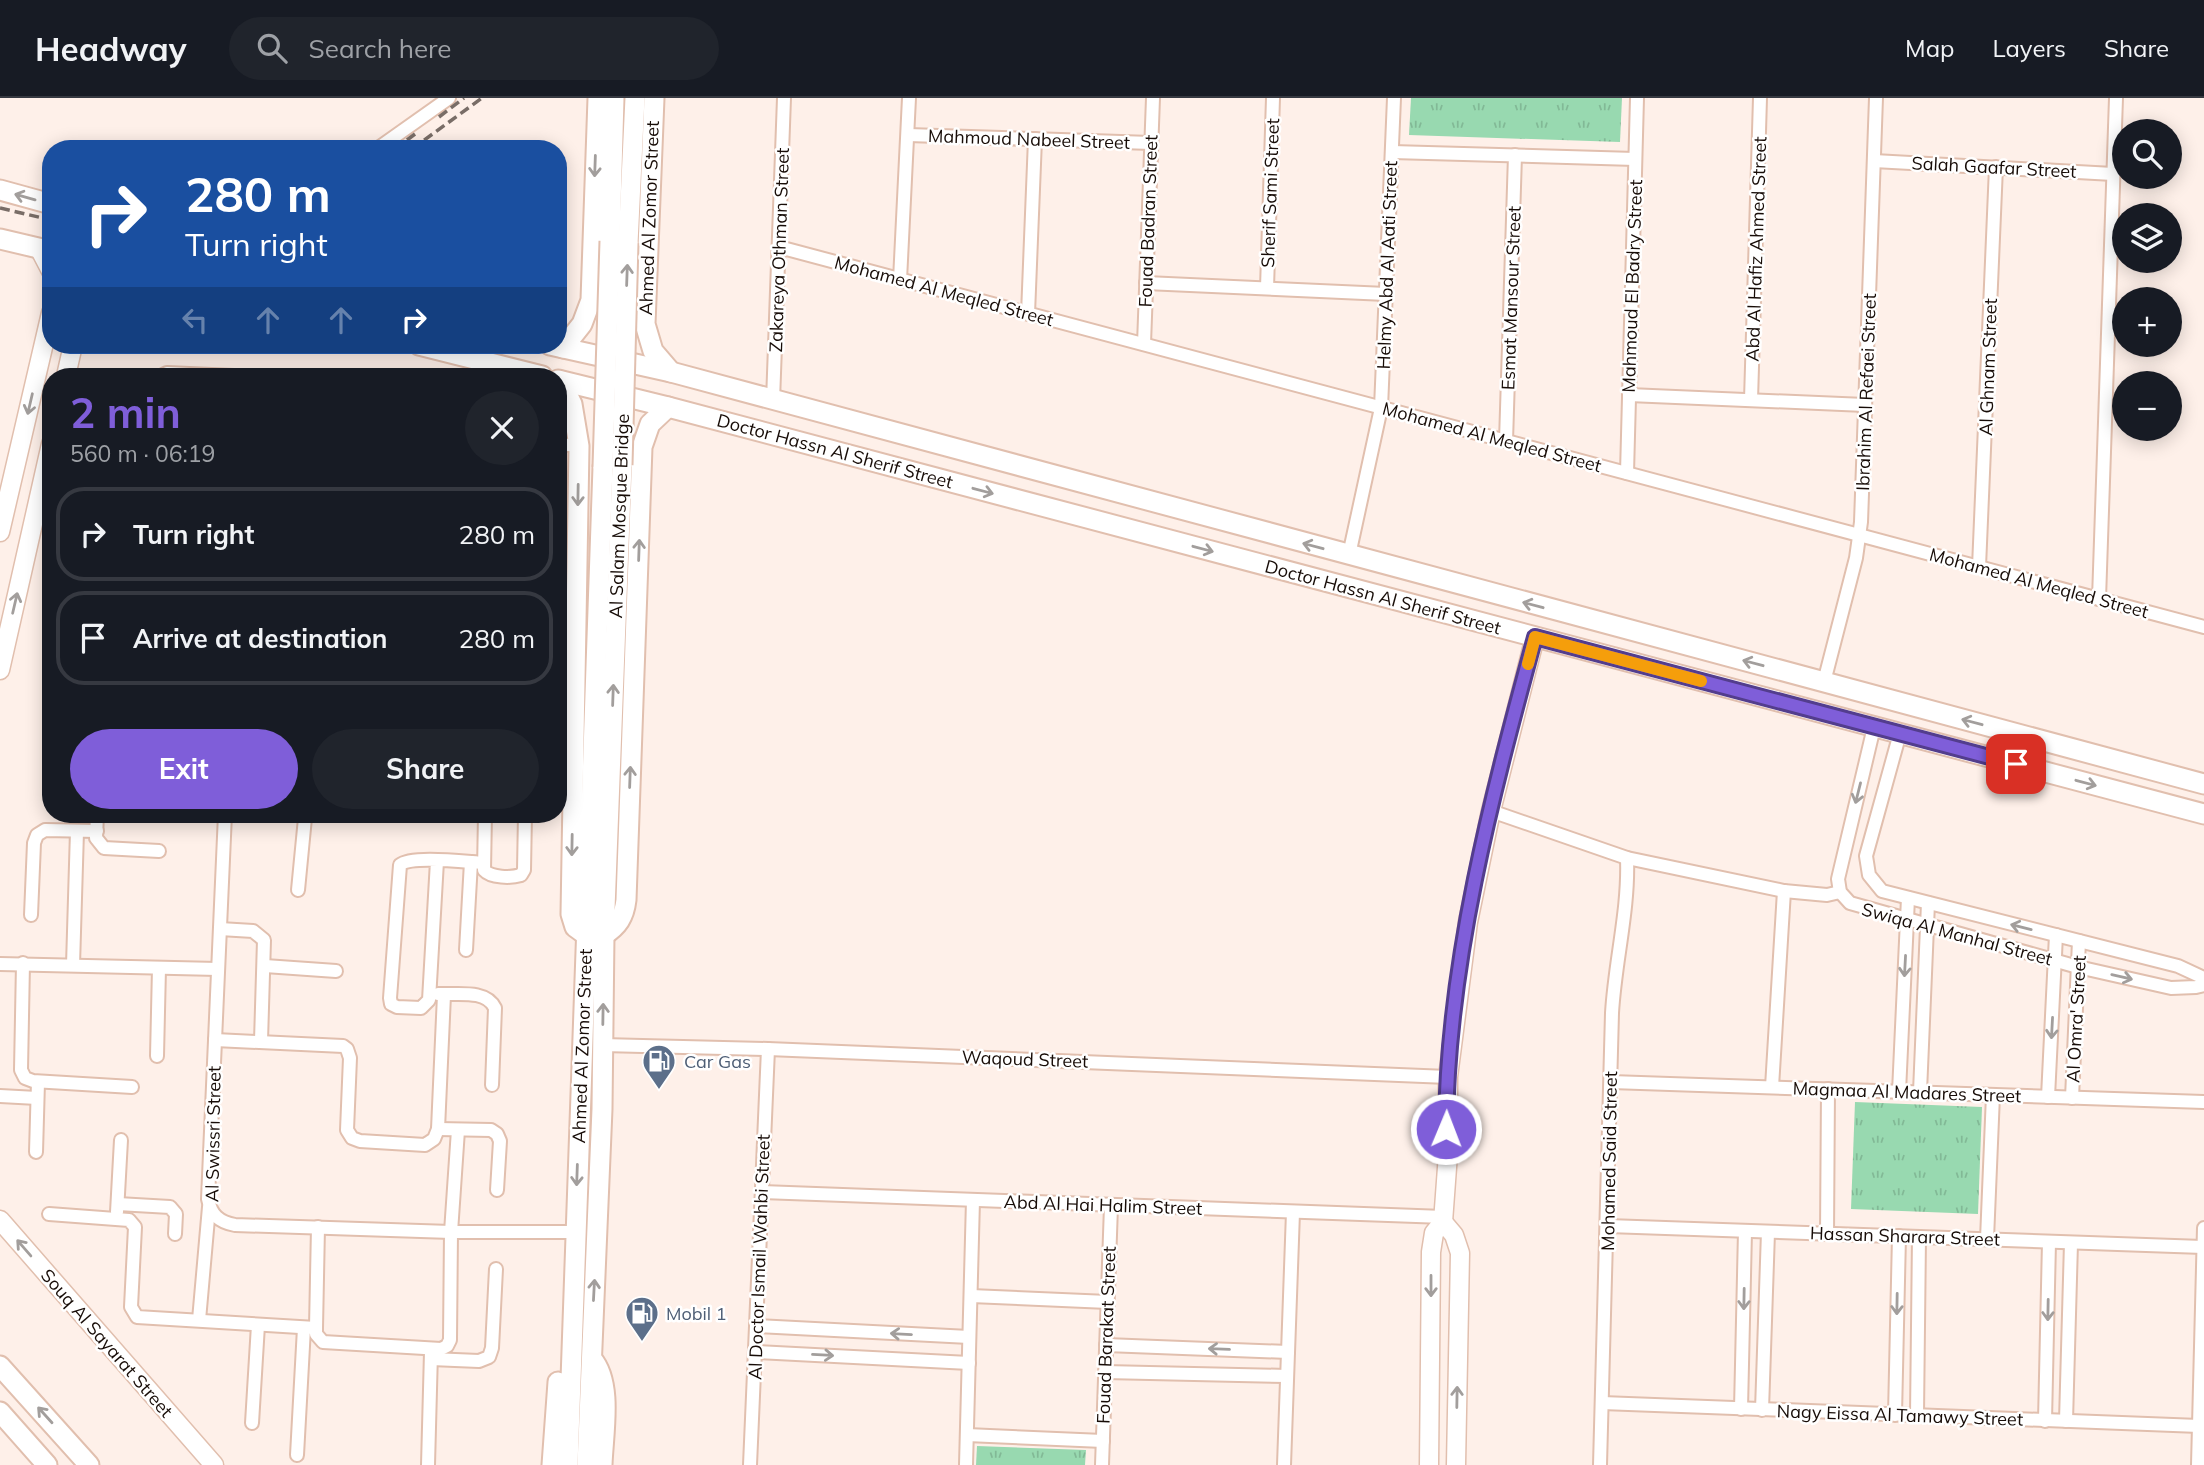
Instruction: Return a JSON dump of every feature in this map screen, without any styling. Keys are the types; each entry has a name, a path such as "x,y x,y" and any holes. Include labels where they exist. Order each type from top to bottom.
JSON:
{"main road":[{"path":"567,337 582,324 591,300 598,98"},
{"name":"Al Salam Mosque Bridge","path":"595,935 619,242 614,98"},
{"name":"Al Salam Mosque Bridge","path":"619,242 635,98"},
{"name":"Ahmed Al Zomor Street","path":"654,98 645,314 649,342 658,359 671,372"},
{"path":"0,190 42,202"},
{"path":"0,239 42,249"},
{"path":"591,300 597,312 614,323 627,324 645,314"},
{"name":"Doctor Hassn Al Sherif Street","path":"567,348 671,372 2204,784"},
{"name":"Doctor Hassn Al Sherif Street","path":"455,354 510,368"},
{"name":"Doctor Hassn Al Sherif Street","path":"567,382 2204,814"},
{"name":"Ahmed Al Zomor Street","path":"567,397 572,404 579,446 567,741"},
{"name":"Ahmed Al Zomor Street","path":"567,796 571,914 575,927 595,935 614,929 621,921 626,900 642,460 646,431 668,407"},
{"path":"579,446 602,437 618,440 632,448 642,460"},
{"path":"1250,561 1258,531"},
{"path":"1426,608 1434,578"},
{"name":"Ahmed Al Zomor Street","path":"595,935 603,1045 591,1358 601,1372 604,1388 602,1465"},
{"name":"Ahmed Al Zomor Street","path":"552,1465 565,1273 574,1258 595,935"},
{"path":"568,1465 574,1258"},
{"path":"587,1465 591,1358"},
{"path":"0,1366 89,1465"},
{"path":"0,1412 47,1465"}],"street":[{"path":"390,140 449,98"},
{"name":"Zakareya Othman Street","path":"773,401 784,98"},
{"path":"901,280 909,98"},
{"name":"Fouad Badran Street","path":"1144,344 1153,98"},
{"name":"Sherif Sami Street","path":"1267,288 1273,98"},
{"name":"Helmy Abd Al Aati Street","path":"1349,555 1381,408 1394,98"},
{"name":"Mahmoud El Badry Street","path":"1627,473 1637,98"},
{"name":"Abd Al Hafiz Ahmed Street","path":"1751,400 1760,98"},
{"name":"Ibrahim Al Refaei Street","path":"1824,682 1860,536 1876,98"},
{"path":"2115,119 2116,98"},
{"name":"Mahmoud Nabeel Street","path":"908,135 1151,143"},
{"path":"1028,314 1035,139"},
{"path":"1392,152 1635,159"},
{"name":"Esmat Mansour Street","path":"1506,441 1515,155"},
{"name":"Salah Gaafar Street","path":"1874,161 2112,174"},
{"name":"Al Ghnam Street","path":"1979,567 1996,167"},
{"path":"2099,599 2113,189"},
{"name":"Mohamed Al Meqled Street","path":"779,247 2204,627"},
{"name":"Sherif Sami Street","path":"1146,283 1386,294"},
{"path":"0,532 42,352"},
{"path":"1629,395 1866,405"},
{"path":"567,445 579,446"},
{"path":"0,670 42,484"},
{"path":"1429,1465 1431,1252 1434,1233 1443,1219 1448,1154 1448,1077 1461,961 1491,811 1535,637"},
{"name":"Swiqa Al Manhal Street","path":"1874,727 1839,873 1840,892 1855,906 2078,967 2171,988 2196,988 2204,985"},
{"name":"Swiqa Al Manhal Street","path":"1900,733 1866,862 1872,880 1882,891 2178,966 2204,978"},
{"path":"1491,811 1627,858 1784,891 1828,895 1840,892"},
{"path":"96,823 98,842 104,848 159,851"},
{"name":"Al Swissri Street","path":"225,823 208,1199 209,1207 219,1220 227,1223 451,1232 575,1232"},
{"path":"298,890 305,823"},
{"path":"466,950 484,823"},
{"path":"437,861 428,1004 418,1009 397,1007 390,1001 398,868 408,860 437,861 478,863 490,875 521,875 524,870 525,823"},
{"path":"31,915 34,843 37,835 45,830 96,831"},
{"path":"73,965 77,831"},
{"name":"Mohamed Said Street","path":"1600,1465 1614,980 1628,891 1627,858"},
{"path":"1772,1087 1784,891"},
{"path":"1899,1092 1908,898"},
{"path":"1920,1092 1928,903"},
{"path":"220,929 253,932 261,936 266,944 261,1041"},
{"name":"Al Omra' Street","path":"2048,1097 2056,935"},
{"name":"Al Omra' Street","path":"2072,1098 2079,941"},
{"path":"2,962 218,970"},
{"path":"23,963 21,1070 25,1078 38,1082 132,1087"},
{"path":"265,966 336,971"},
{"path":"157,1056 159,968"},
{"path":"429,994 480,996 493,1004 492,1085"},
{"path":"215,1040 338,1045 347,1049 350,1058 347,1130 356,1140 425,1145 435,1139 438,1129 444,995"},
{"name":"Waqoud Street","path":"603,1045 768,1049 1448,1077"},
{"name":"Al Doctor Ismail Wahbi Street","path":"750,1465 768,1049"},
{"path":"36,1152 38,1082"},
{"name":"Magmaa Al Madares Street","path":"1611,1082 2204,1102"},
{"path":"1827,1234 1828,1089"},
{"path":"1987,1239 1993,1095"},
{"path":"0,1096 37,1098"},
{"path":"438,1129 491,1130 499,1137 497,1190"},
{"path":"431,1353 444,1348 450,1340 451,1232 457,1130"},
{"path":"117,1219 121,1140"},
{"name":"Abd Al Hai Halim Street","path":"762,1192 1443,1219"},
{"path":"966,1465 973,1200"},
{"path":"118,1204 170,1207 176,1214 175,1234"},
{"name":"Fouad Barakat Street","path":"1102,1465 1111,1206"},
{"path":"199,1320 209,1207"},
{"path":"1284,1465 1293,1212"},
{"path":"49,1214 131,1221 135,1227 131,1307 133,1313 140,1318 310,1328 319,1339 328,1344 431,1353 479,1361 489,1357 492,1348 496,1269"},
{"path":"1443,1219 1454,1234 1460,1253 1456,1465"},
{"name":"Souq Al Sayarat Street","path":"0,1220 214,1465"},
{"name":"Hassan Sharara Street","path":"1608,1226 2203,1247"},
{"path":"297,1455 318,1227"},
{"path":"2198,1465 2204,1228"},
{"path":"1741,1409 1745,1231"},
{"path":"1762,1409 1768,1231"},
{"path":"1895,1415 1899,1236"},
{"path":"1917,1415 1919,1237"},
{"path":"2045,1421 2049,1242"},
{"path":"2066,1421 2071,1242"},
{"path":"971,1296 1108,1302"},
{"path":"252,1423 258,1325"},
{"path":"757,1326 969,1337"},
{"path":"1106,1345 1287,1352"},
{"path":"755,1352 969,1363"},
{"path":"428,1465 431,1353"},
{"path":"1105,1372 1286,1376"},
{"name":"Nagy Eissa Al Tamawy Street","path":"1602,1403 2199,1426"},
{"path":"967,1435 1103,1441"}],"green space":[{"path":"1411,98 1622,98 1620,142 1409,135"},
{"path":"1855,1102 1982,1107 1978,1214 1851,1209"},
{"path":"977,1446 1086,1450 1085,1465 976,1465"}],"railway":[{"path":"439,117 464,98"},
{"path":"424,140 482,98"},
{"path":"407,140 419,131"},
{"path":"0,208 42,218"}],"slow traffic":[{"path":"1528,664 1535,637 1701,681"}],"place":[{"name":"Car Gas","path":"659,1091"},
{"name":"Mobil 1","path":"642,1343"}],"route":[{"path":"1446,1129 1456,999 1468,922 1491,811 1535,637 2016,764"}]}
